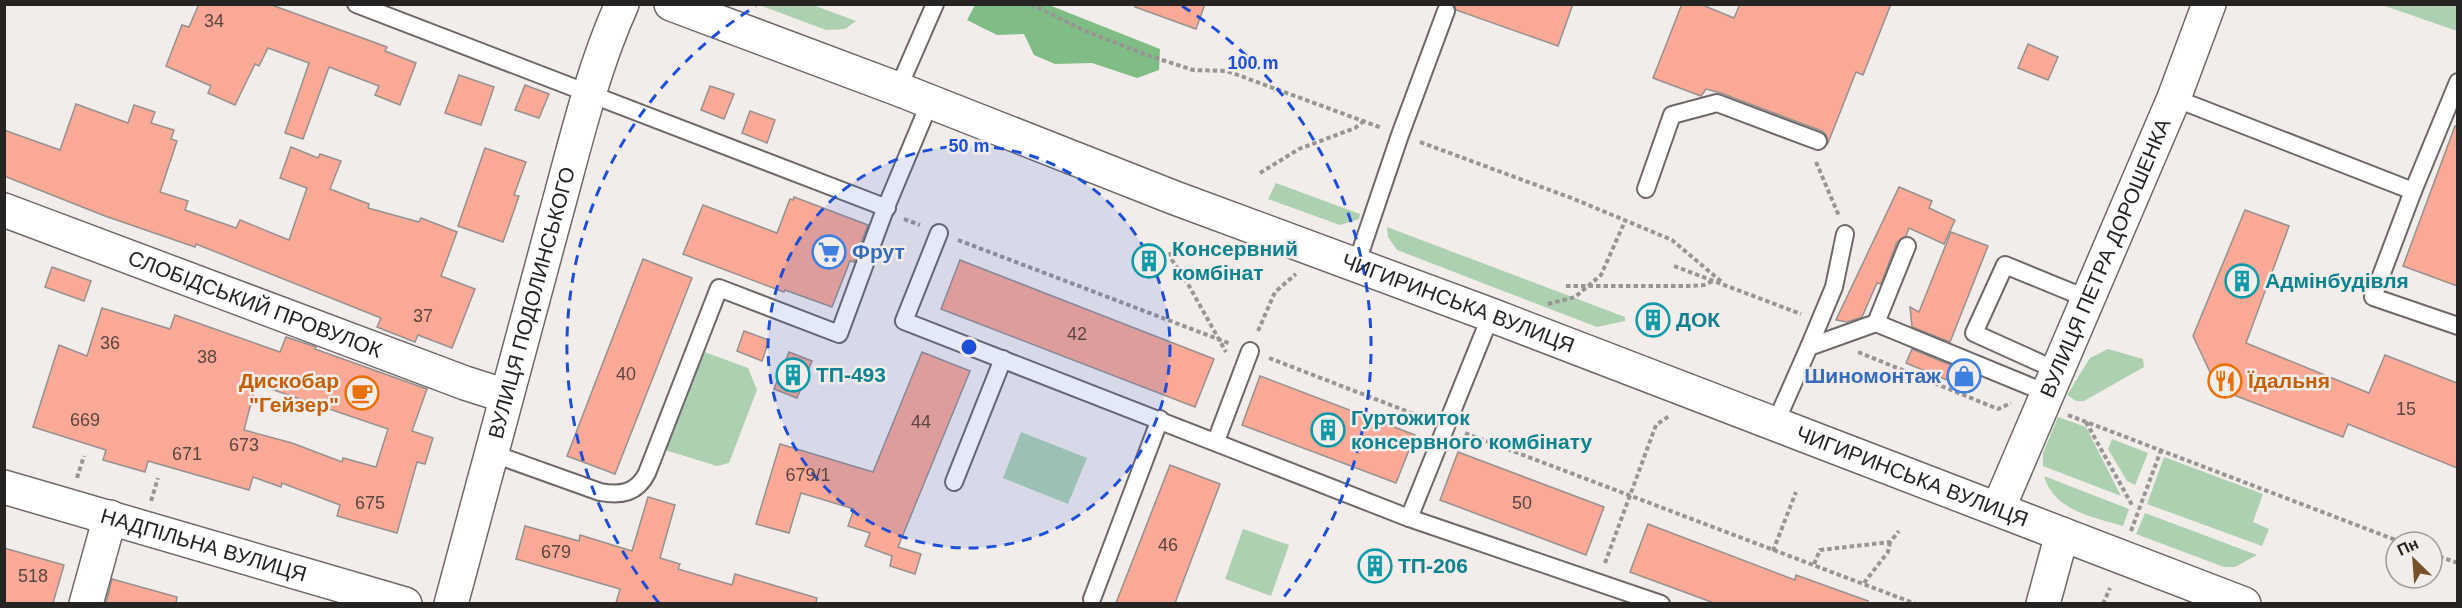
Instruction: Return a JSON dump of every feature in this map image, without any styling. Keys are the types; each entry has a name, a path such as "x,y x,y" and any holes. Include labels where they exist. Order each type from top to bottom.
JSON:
{"street":[{"name":"ВУЛИЦЯ ПОДОЛИНСЬКОГО","path":"452,603 506,396 590,93 608,36 622,4"},
{"name":"ЧИГИРИНСЬКА ВУЛИЦЯ","path":"671,4 898,89 1175,198 1491,315 2244,603"},
{"name":"ВУЛИЦЯ ПЕТРА ДОРОШЕНКА","path":"1998,509 2174,98 2209,4"},
{"name":"СЛОБІДСЬКИЙ ПРОВУЛОК","path":"4,210 465,383 506,396"},
{"name":"НАДПІЛЬНА ВУЛИЦЯ","path":"4,487 405,603"},
{"path":"86,603 110,518"},
{"path":"2043,603 2062,534"}],"lane":[{"path":"356,4 590,93 886,210"},
{"path":"898,89 935,4"},
{"path":"1356,265 1400,135 1446,11"},
{"path":"2457,82 2373,297 2457,326"},
{"path":"2174,98 2413,191"},
{"path":"491,453 600,492 619,495 634,490 647,473 718,288 839,334 930,102"},
{"path":"1646,189 1672,116 1717,102 1818,141"},
{"path":"939,233 904,321 1409,518 1661,603"},
{"path":"1775,424 1834,287 1845,234"},
{"path":"1876,323 1907,246"},
{"path":"2053,382 1974,333 2005,265 2088,299"},
{"path":"1409,518 1491,315"},
{"path":"1809,347 1876,323 2053,382"},
{"path":"1216,441 1250,351"},
{"path":"954,482 1004,359"},
{"path":"1092,599 1160,419"}],"path":[{"path":"1031,4 1083,30 1141,53 1193,70 1227,71 1515,177 1672,240 1725,285"},
{"path":"1260,172 1299,149 1355,128 1364,121"},
{"path":"1795,131 1815,161 1845,234"},
{"path":"886,210 939,233 1916,603"},
{"path":"1524,328 1530,313 1538,306 1570,299 1592,285 1601,275 1625,221"},
{"path":"1170,252 1220,340 1239,380"},
{"path":"1566,286 1688,286 1704,285 1713,281"},
{"path":"1250,351 1275,292"},
{"path":"2085,422 2132,505"},
{"path":"1599,581 1652,437"},
{"path":"2131,532 2161,450"},
{"path":"150,505 158,478"},
{"path":"1773,550 1796,492"},
{"path":"1864,583 1888,552 1890,542 1899,531"},
{"path":"1814,564 1818,553 1824,549 1890,542"},
{"path":"2103,603 2110,588"}],"green space":[{"path":"759,5 813,5 856,21 845,29 826,30"},
{"path":"975,5 1049,5 1160,49 1159,70 1137,78 1092,63 1055,64 1034,55 1024,34 997,35 967,20"},
{"path":"2382,5 2457,5 2457,31"},
{"path":"1276,183 1360,214 1359,219 1340,225 1268,199"},
{"path":"1387,227 1625,317 1625,321 1597,327 1397,250 1388,237"},
{"path":"2108,349 2143,359 2144,367 2084,401 2076,401 2067,395 2090,358"},
{"path":"702,351 748,368 757,390 729,463 717,466 665,450"},
{"path":"2058,417 2086,427 2121,496 2043,466 2043,453"},
{"path":"1021,432 1087,458 1068,504 1003,478"},
{"path":"2112,439 2148,453 2135,485 2127,481 2108,449"},
{"path":"2164,457 2263,494 2253,522 2269,529 2262,546 2147,504"},
{"path":"2044,476 2129,509 2123,526 2087,515 2065,505 2049,488"},
{"path":"2145,513 2257,555 2235,567 2224,567 2136,534"},
{"path":"1243,529 1289,545 1271,596 1225,579"}],"building":[{"path":"199,4 269,4 387,47 385,51 416,63 400,105 375,95 379,86 329,67 303,139 285,133 309,63 268,48 259,66 255,64 235,105 208,93 211,86 166,66 182,25 189,27"},
{"path":"1135,4 1205,4 1196,29 1135,7"},
{"path":"1454,4 1573,4 1558,46 1456,10"},
{"path":"1682,4 1700,4 1734,18 1740,4 1891,4 1863,75 1856,72 1828,143 1822,131 1721,93 1706,89 1701,96 1653,78"},
{"path":"2028,44 2058,57 2048,80 2018,68"},
{"path":"459,75 494,87 481,125 445,113"},
{"path":"525,85 549,94 539,118 515,110"},
{"path":"710,86 734,94 724,119 701,110"},
{"path":"76,104 128,123 134,105 155,112 151,123 174,130 171,139 177,141 160,192 188,201 185,210 236,228 240,220 289,240 307,188 280,178 291,147 318,158 320,154 341,161 330,189 369,204 368,208 419,222 421,218 457,232 441,276 475,289 452,348 418,335 415,342 377,327 381,318 196,244 195,247 105,216 4,176 4,130 60,150"},
{"path":"750,111 775,120 767,143 742,133"},
{"path":"2455,126 2457,127 2457,286 2403,266"},
{"path":"485,148 526,162 514,195 519,196 503,242 458,226"},
{"path":"1899,187 1932,201 1929,208 1955,220 1944,244 1909,228 1906,236 1897,242 1881,284 1877,283 1862,317 1847,322 1836,320"},
{"path":"794,197 868,225 854,262 850,261 832,307 785,290 784,292 683,254 703,205 777,233 790,199 793,200"},
{"name":"Адмінбудівля","path":"2245,210 2289,226 2246,343 2369,393 2385,355 2457,383 2457,468 2348,424 2343,437 2218,389 2193,336"},
{"path":"1951,232 1988,246 1950,342 1912,327 1910,307 1919,312"},
{"path":"643,259 692,278 615,474 567,456"},
{"path":"960,260 1214,359 1195,407 941,309"},
{"path":"52,267 91,281 84,301 45,287"},
{"path":"102,308 170,329 175,315 280,352 286,337 427,389 412,431 433,438 425,464 417,462 397,533 337,516 340,505 282,483 281,487 253,477 249,490 148,461 145,472 103,460 106,450 33,427 59,345 87,356","holes":["256,384 388,429 376,467 343,458 342,462 292,443 244,430"]},
{"path":"744,331 769,340 762,361 737,351"},
{"path":"1912,349 1975,375 1969,389 1906,363"},
{"name":"ТП-493","path":"789,352 812,361 797,398 774,389"},
{"path":"922,352 970,371 898,547 921,554 915,574 890,566 892,556 865,546 870,533 848,526 854,509 801,493 789,533 756,524 780,444 873,472"},
{"name":"Гуртожиток консервного комбінату","path":"1260,376 1415,435 1396,483 1242,425"},
{"path":"1458,452 1604,507 1586,555 1440,500"},
{"path":"1170,465 1220,484 1175,603 1116,603"},
{"path":"648,497 675,505 660,558 680,564 678,569 732,585 735,574 817,598 816,603 616,603 620,589 516,559 525,526 579,541 580,535 632,551"},
{"path":"1648,524 1795,580 1796,575 1868,601 1867,603 1714,603 1630,572"},
{"path":"4,548 64,565 53,603 4,603"},
{"name":"ТП-206","path":"1368,551 1389,557 1381,581 1361,575"},
{"path":"112,579 177,597 176,603 106,603"}],"place":[{"name":"Фрут","path":"829,252"},
{"name":"Консервний комбінат","path":"1149,261"},
{"name":"Адмінбудівля","path":"2242,281"},
{"name":"ДОК","path":"1653,320"},
{"name":"ТП-493","path":"793,375"},
{"name":"Шиномонтаж","path":"1964,376"},
{"name":"Їдальня","path":"2225,381"},
{"name":"Дискобар \"Гейзер\"","path":"362,393"},
{"name":"Гуртожиток консервного комбінату","path":"1328,430"},
{"name":"ТП-206","path":"1375,566"}]}
